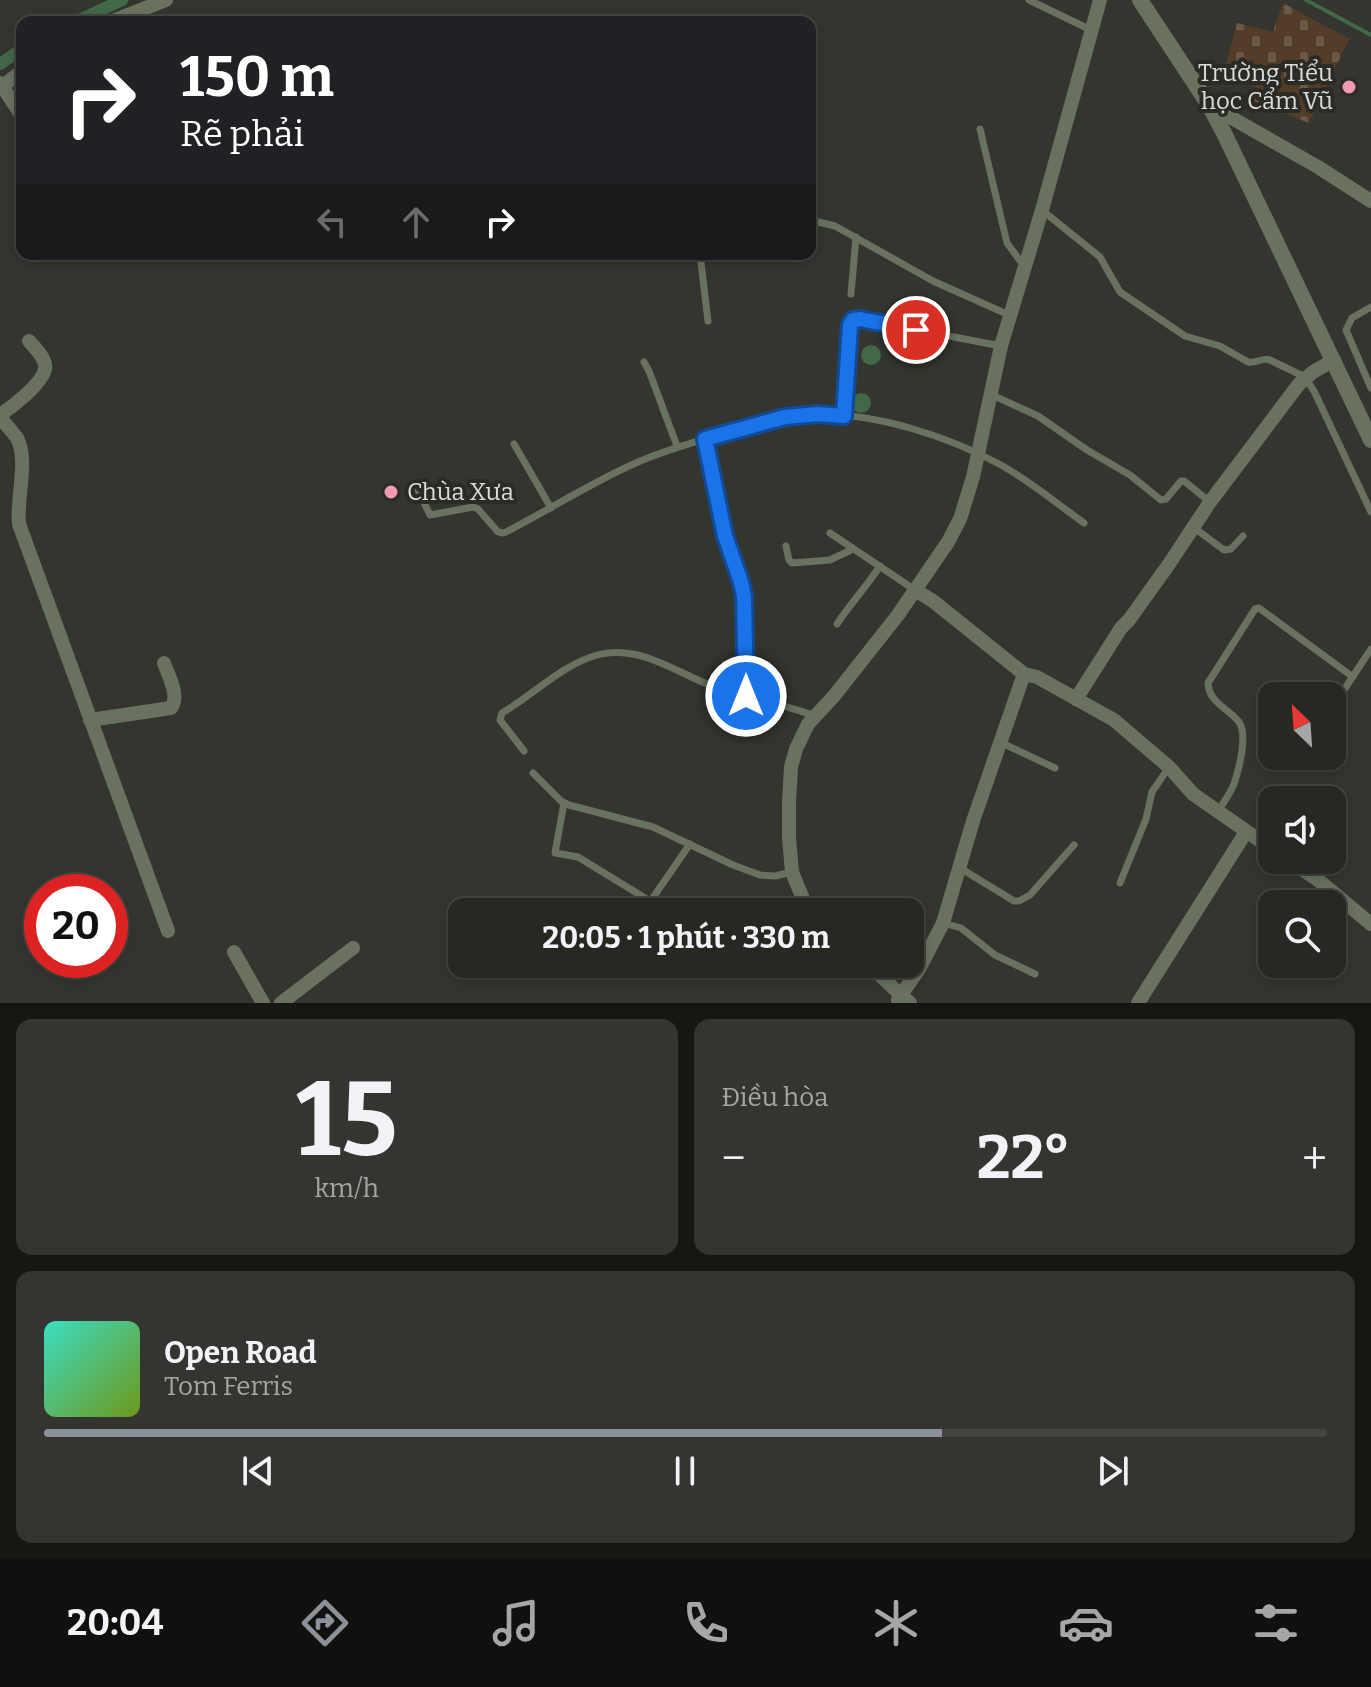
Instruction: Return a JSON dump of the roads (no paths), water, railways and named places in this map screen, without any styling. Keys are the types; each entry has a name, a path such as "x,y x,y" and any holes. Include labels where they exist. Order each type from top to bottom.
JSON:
{"street":[{"path":"125,16 166,0"},
{"path":"803,898 792,872 789,838 791,767 799,741 815,716 834,696 915,590 960,519 978,455 1001,346 1100,0"},
{"path":"1140,0 1209,105 1371,440"},
{"path":"1,86 16,107"},
{"path":"1209,105 1371,201"},
{"path":"29,341 42,357 44,371 24,396 0,416 17,439 21,451 19,524 168,931"},
{"path":"1076,699 1121,628 1210,502 1309,374 1331,362"},
{"path":"915,590 1024,674 1037,677 1123,727 1169,767 1193,794 1258,840"},
{"path":"90,720 171,708 175,696 164,663"},
{"path":"882,978 903,1000 943,923 973,821 1024,674"},
{"path":"1138,1003 1246,832"},
{"path":"1309,874 1371,924"},
{"path":"281,1003 353,948"},
{"path":"234,952 263,1003"}],"lane":[{"path":"1029,0 1091,30"},
{"path":"980,129 1007,243 1024,267"},
{"path":"1042,210 1100,257 1120,292 1177,332 1220,346 1248,362 1266,358 1309,374 1314,391 1371,512"},
{"path":"816,221 835,226 933,281 1011,315"},
{"path":"851,294 856,237"},
{"path":"701,260 708,321"},
{"path":"1371,307 1352,318 1346,330 1371,388"},
{"path":"844,416 850,325 853,320 1001,346"},
{"path":"644,362 677,446"},
{"path":"990,394 1038,416 1130,475 1163,501 1184,481 1210,502"},
{"path":"418,490 430,515 473,507 498,532 504,533 606,477 677,446 785,417 818,414 881,421 926,434 978,455 1012,471 1084,523"},
{"path":"705,439 725,536 744,596 746,696"},
{"path":"514,444 551,508"},
{"path":"1193,527 1224,550 1231,549 1243,536"},
{"path":"830,533 915,590"},
{"path":"786,546 792,563 830,560 853,549"},
{"path":"837,624 880,566"},
{"path":"1218,812 1234,783 1244,734 1237,720 1213,699 1208,683 1255,609 1259,608 1353,677"},
{"path":"1346,687 1371,649"},
{"path":"524,751 500,720 502,713 573,666 612,652 642,655 718,688 815,716"},
{"path":"1000,742 1055,768"},
{"path":"1120,883 1146,819 1152,792 1169,767"},
{"path":"533,773 564,803 653,827 760,875 792,872"},
{"path":"564,803 555,853 578,857 645,898"},
{"path":"652,898 690,844"},
{"path":"960,868 1014,901 1019,901 1030,895 1074,845"},
{"path":"943,923 961,928 995,955 1035,974"}],"waterway":[{"path":"88,16 122,0"},
{"path":"1306,0 1371,35"},
{"path":"0,64 16,53"}],"place":[{"name":"Trường Tiểu học Cẩm Vũ","path":"1349,87"},
{"name":"Chùa Xưa","path":"391,492"}]}
